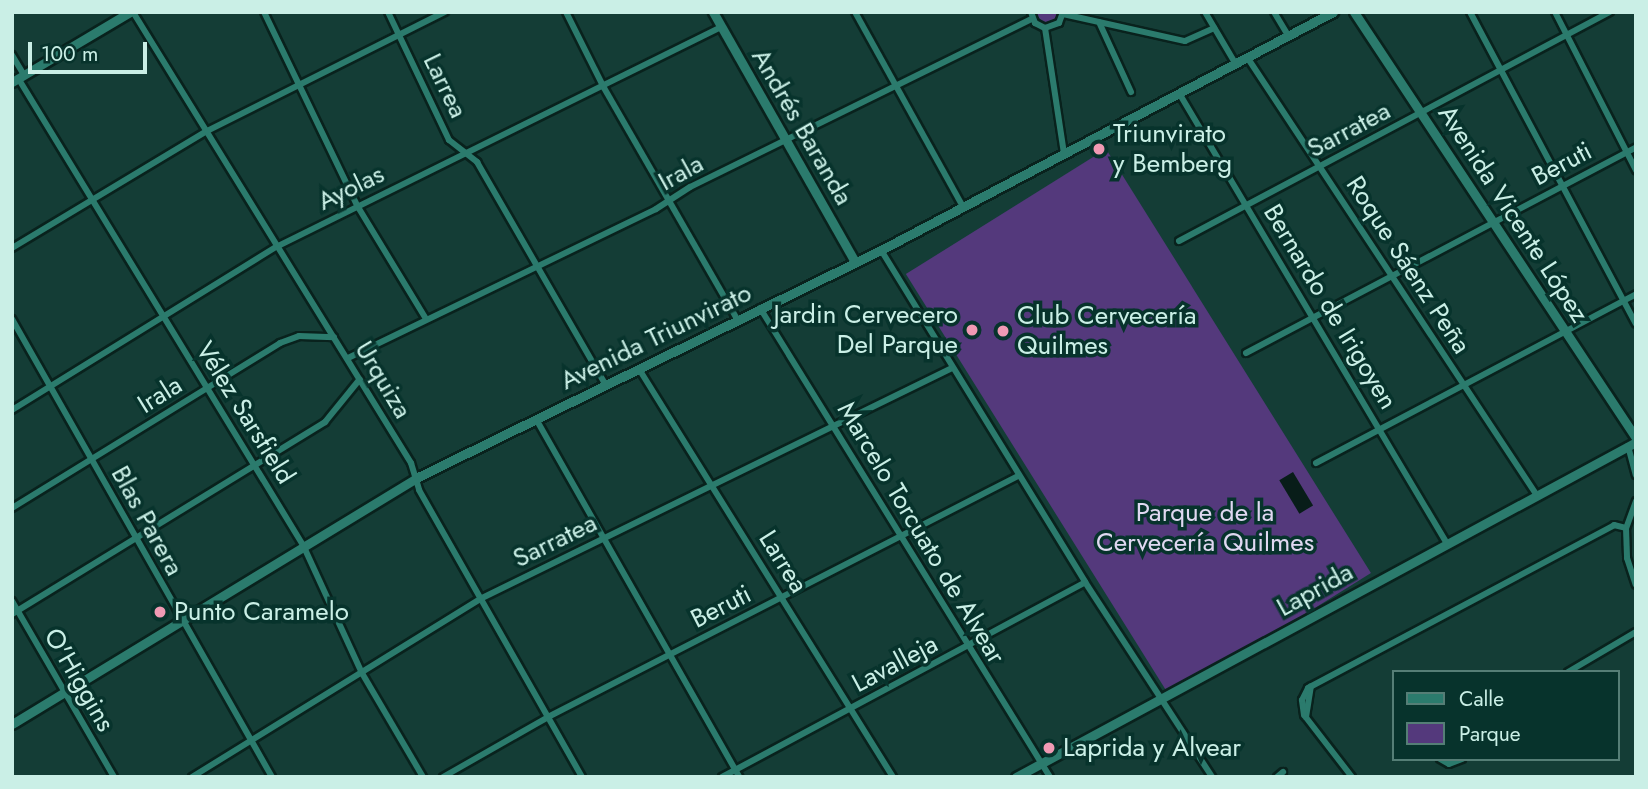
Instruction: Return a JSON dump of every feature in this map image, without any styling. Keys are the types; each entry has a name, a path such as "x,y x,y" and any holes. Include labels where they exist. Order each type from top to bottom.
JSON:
{"street":[{"path":"18,79 132,12"},
{"name":"Urquiza","path":"132,12 348,358 480,599 582,777"},
{"path":"264,12 358,207 426,319"},
{"name":"Larrea","path":"388,12 449,140 477,162 606,385"},
{"path":"12,248 207,131 445,12"},
{"path":"566,12 603,86 667,201 737,319"},
{"name":"Andrés Baranda","path":"713,12 855,262"},
{"path":"855,12 962,207"},
{"path":"1205,12 1235,63"},
{"path":"1274,12 1288,35"},
{"name":"Avenida Triunvirato","path":"12,724 416,478 881,250 1333,12"},
{"name":"Avenida Vicente López","path":"1354,12 1565,331 1633,442"},
{"path":"1470,12 1636,324"},
{"path":"1555,12 1636,170"},
{"name":"Sarratea","path":"1179,241 1610,12"},
{"path":"1045,28 1055,26 1063,13 1185,41 1214,28"},
{"path":"1031,15 1045,28 1064,153"},
{"name":"Irala","path":"348,358 538,267 1031,15"},
{"path":"1099,22 1131,92"},
{"name":"Ayolas","path":"12,410 278,246 722,27"},
{"name":"Vélez Sarsfield","path":"12,55 18,79 303,545 362,673 423,777"},
{"name":"Roque Sáenz Peña","path":"1247,57 1536,494"},
{"name":"Bernardo de Irigoyen","path":"1179,93 1446,542"},
{"name":"Beruti","path":"1247,353 1636,147"},
{"path":"881,250 1018,476 1212,777"},
{"path":"1316,463 1636,294"},
{"name":"Marcelo Torcuato de Alvear","path":"760,309 1050,777"},
{"name":"Blas Parera","path":"12,319 180,621 272,777"},
{"name":"Irala","path":"12,508 290,338 334,337"},
{"name":"Sarratea","path":"192,777 480,599 952,368"},
{"name":"Larrea","path":"639,369 893,777"},
{"path":"15,612 332,417 360,379"},
{"path":"536,419 739,777"},
{"path":"1633,442 1636,475"},
{"name":"Laprida","path":"1016,777 1633,442"},
{"name":"Beruti","path":"443,777 548,717 1018,476"},
{"path":"1636,501 1626,528 1627,558 1636,586"},
{"path":"1352,777 1306,719 1311,685 1614,525 1626,528"},
{"name":"Lavalleja","path":"722,777 1085,582"},
{"name":"O'Higgins","path":"12,601 15,612 114,777"},
{"path":"1571,670 1636,632"}],"green space":[{"path":"1033,12 1060,12 1054,23 1046,25"},
{"name":"Parque de la Cervecería Quilmes","path":"1106,149 1371,573 1171,698 906,274"}],"water":[{"path":"1293,472 1313,505 1299,514 1279,480"}],"place":[{"name":"Triunvirato y Bemberg","path":"1099,149"},
{"name":"Jardin Cervecero Del Parque","path":"972,330"},
{"name":"Club Cervecería Quilmes","path":"1003,331"},
{"name":"Punto Caramelo","path":"160,612"},
{"name":"Laprida y Alvear","path":"1049,748"}]}
